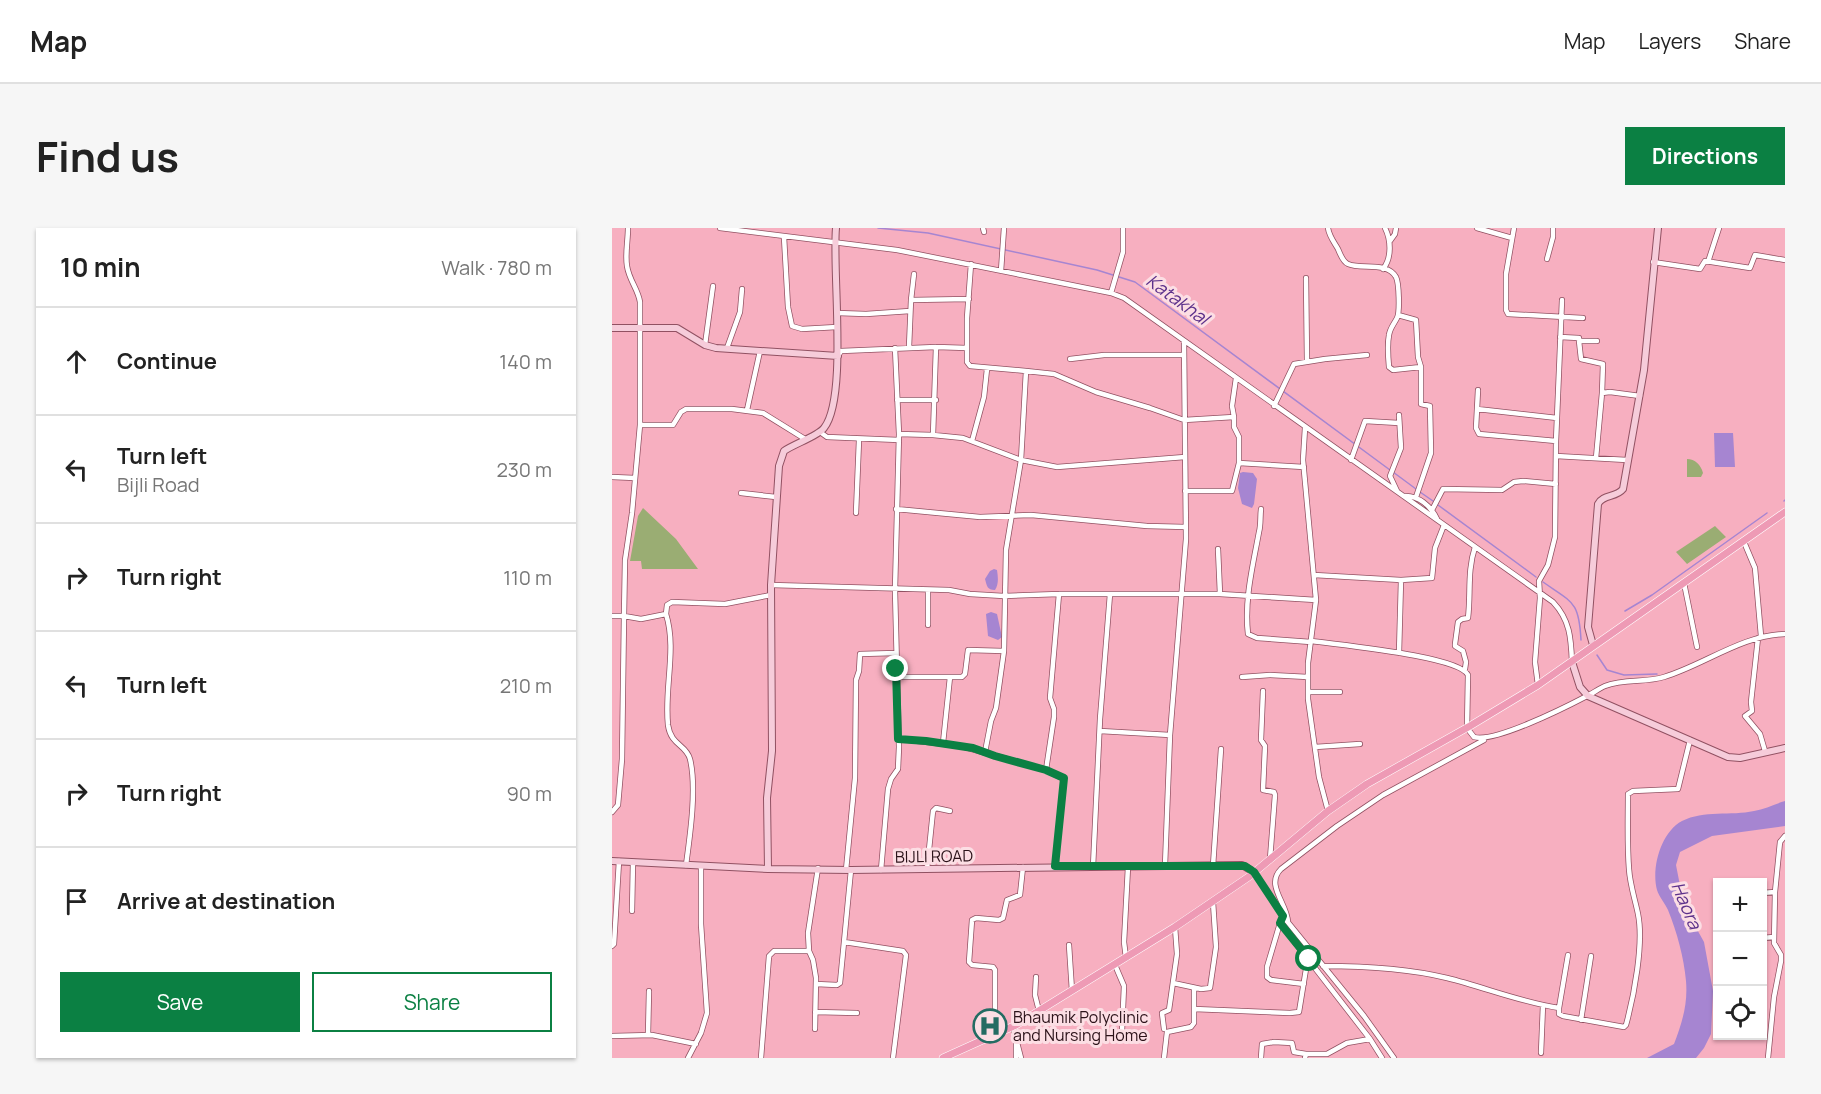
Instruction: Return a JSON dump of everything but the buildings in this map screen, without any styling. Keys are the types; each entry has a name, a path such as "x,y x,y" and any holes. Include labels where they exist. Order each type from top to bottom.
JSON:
{"main road":[{"path":"943,1058 1013,1027 1176,927 1254,872 1328,811 1367,784 1538,685 1785,512"}],"street":[{"path":"612,812 618,805 622,759 625,560 640,426 638,291 632,284 626,265 628,228"},
{"path":"720,228 784,237 835,240 897,250 1111,292 1124,298 1401,495 1418,497 1432,510 1438,521"},
{"path":"768,869 767,798 772,751 771,585 780,458 784,451 820,432 826,426 833,404 838,356 836,228"},
{"path":"1001,271 1004,228"},
{"path":"1111,292 1123,252 1123,228"},
{"path":"1328,228 1330,236 1348,264 1383,269 1395,275 1398,283 1398,315 1389,333 1387,353 1389,367 1393,370 1421,367"},
{"path":"1383,269 1388,260 1389,242 1385,228"},
{"path":"1389,242 1396,228"},
{"path":"1477,228 1512,238"},
{"path":"1514,228 1506,274 1508,314 1583,318"},
{"path":"1547,259 1553,228"},
{"path":"1593,645 1588,627 1598,504 1602,498 1622,492 1640,396 1658,228"},
{"path":"1708,262 1719,228"},
{"path":"784,237 788,307 792,326 802,329 837,327"},
{"path":"1653,262 1698,269 1701,268 1703,262 1750,268 1755,255 1785,260"},
{"path":"971,264 967,348 967,362 970,366 1054,374 1096,392 1184,420 1234,417"},
{"path":"909,347 914,274"},
{"path":"1306,278 1307,361"},
{"path":"705,345 713,286"},
{"path":"727,348 740,312 742,289"},
{"path":"911,300 969,299"},
{"path":"1538,685 1535,662 1539,581 1548,564 1555,537 1556,441 1562,300"},
{"path":"837,312 866,314 910,311"},
{"path":"1398,315 1416,320 1418,357 1421,367 1421,404 1430,406 1431,453 1418,497"},
{"path":"612,328 677,328 705,345 838,356"},
{"path":"1560,337 1580,338 1581,359 1603,364 1596,458"},
{"path":"1165,866 1170,735 1186,527 1184,341"},
{"path":"1579,341 1598,341"},
{"path":"838,356 841,351 936,346 967,348"},
{"path":"933,435 936,400 936,346"},
{"path":"881,870 888,789 898,769 894,590 899,437 894,348"},
{"path":"747,410 760,351"},
{"path":"1070,359 1104,355 1184,355"},
{"path":"1274,406 1294,364 1367,355"},
{"path":"972,441 984,398 987,369"},
{"path":"986,752 991,721 996,708 1004,651 1006,550 1021,460 1026,371"},
{"path":"1185,492 1232,492 1239,464 1239,437 1234,426 1232,406 1236,378"},
{"path":"1478,390 1476,428 1479,434 1556,441"},
{"path":"1602,393 1640,396"},
{"path":"897,400 936,400"},
{"path":"640,426 673,425 681,412 686,409 747,410 770,416 805,439"},
{"path":"1477,409 1557,418"},
{"path":"1399,415 1401,448 1390,476 1401,495"},
{"path":"1351,460 1365,421 1399,423"},
{"path":"1305,428 1304,467 1309,543 1316,600 1308,692 1315,747 1328,811"},
{"path":"820,432 827,437 859,440 933,435 963,438 1021,460 1057,467 1185,457"},
{"path":"856,513 859,440"},
{"path":"1557,456 1627,460"},
{"path":"1239,464 1304,467"},
{"path":"612,477 635,478"},
{"path":"1432,510 1443,489 1502,490 1514,482 1556,484"},
{"path":"741,494 776,497"},
{"path":"1418,497 1438,521 1552,602 1565,618 1571,636 1572,662 1580,687 1588,696 1734,759 1785,748"},
{"path":"896,509 980,517 1031,514 1147,526 1186,527"},
{"path":"1261,509 1260,531 1253,555 1249,595 1249,635 1257,638 1399,653 1436,659 1465,669"},
{"path":"1314,575 1401,580 1432,578 1434,548 1444,525"},
{"path":"1744,542 1755,568 1760,637 1751,702 1752,711 1745,717 1760,734 1765,751"},
{"path":"1475,547 1469,571 1468,618 1458,622 1455,645 1462,650 1468,675 1467,728 1474,737 1486,739"},
{"path":"1218,549 1220,594"},
{"path":"1399,653 1401,580"},
{"path":"1684,583 1697,647"},
{"path":"771,585 949,590 1004,596 1220,594 1316,600"},
{"path":"928,590 928,626"},
{"path":"1046,770 1054,717 1050,698 1059,594"},
{"path":"1093,867 1110,594"},
{"path":"686,865 692,819 690,761 686,752 671,738 668,724 670,630 666,614 667,605 672,602 725,604 771,595"},
{"path":"612,616 641,619 666,614"},
{"path":"1288,922 1286,910 1276,892 1274,881 1276,874 1337,825 1383,795 1486,739 1535,720 1605,686 1618,682 1663,677 1760,637 1785,634"},
{"path":"896,677 964,676 968,650 1004,651"},
{"path":"816,984 837,985 840,983 855,778 856,680 860,654 863,652 896,653"},
{"path":"1242,677 1270,675 1308,677"},
{"path":"943,743 951,677"},
{"path":"1263,692 1261,740 1265,746 1263,790 1274,792 1275,795 1270,859"},
{"path":"1308,692 1340,692"},
{"path":"1100,731 1170,735"},
{"path":"898,739 943,743 986,752 1046,770 1064,778 1055,866"},
{"path":"1568,955 1559,1014 1624,1027 1636,972 1639,940 1638,915 1631,891 1629,865 1628,794 1633,791 1678,789 1690,740"},
{"path":"1315,747 1360,744"},
{"path":"1214,866 1221,749"},
{"path":"927,869 933,811 936,808 950,811"},
{"path":"1768,1058 1774,997 1781,961 1774,937 1775,892 1780,842 1785,836"},
{"path":"612,946 615,944 616,861"},
{"name":"BIJLI ROAD","path":"616,861 768,869 849,870 1242,865 1254,872"},
{"path":"632,911 633,862"},
{"path":"688,1058 701,1034 707,1004 701,924 701,866"},
{"path":"995,1036 995,970 993,967 972,965 969,962 972,920 975,918 999,920 1003,918 1006,900 1020,895 1023,867"},
{"path":"1126,958 1124,933 1128,867"},
{"path":"815,1029 816,984 813,960 809,951 808,928 818,868"},
{"path":"1254,872 1283,916 1394,1058"},
{"path":"1767,893 1775,892"},
{"path":"1173,983 1208,989 1212,982 1216,933 1213,902"},
{"path":"1283,916 1269,957 1268,977 1272,980 1304,984"},
{"path":"1280,923 1370,1039 1382,1058"},
{"path":"1164,1029 1161,1021 1162,1012 1169,1010 1177,945 1176,927"},
{"path":"1767,938 1774,937"},
{"path":"844,942 906,952 893,1058"},
{"path":"1069,945 1072,991"},
{"path":"761,1058 769,956 774,951 809,951"},
{"path":"1194,1008 1296,1013 1300,1009 1311,951"},
{"path":"1581,1020 1592,956"},
{"path":"1115,965 1124,986 1122,1031"},
{"path":"1323,966 1410,970 1559,1008"},
{"path":"1036,977 1035,995 1039,1011"},
{"path":"1164,1058 1167,1032 1191,1027 1194,1023 1194,988"},
{"path":"648,1035 649,991"},
{"path":"1541,1053 1543,1005"},
{"path":"815,1012 857,1013"},
{"path":"1013,1027 1016,1058"},
{"path":"612,1036 648,1035 675,1038 696,1044"},
{"path":"1261,1058 1262,1044 1291,1042 1295,1053 1306,1056 1327,1056 1347,1043 1370,1039"},
{"path":"1016,1042 1021,1058"}],"green space":[{"path":"1687,459 1699,465 1703,473 1701,477 1687,477"},
{"path":"643,508 676,539 698,569 642,569 641,561 630,561 638,516"},
{"path":"1715,526 1726,537 1687,564 1676,552"}],"shaded area":[{"path":"1714,433 1733,433 1735,467 1715,467"},
{"path":"1240,473 1253,473 1257,479 1252,508 1242,504 1238,488"},
{"path":"994,569 997,570 998,578 995,590 992,590 987,586 985,579"},
{"path":"991,612 997,614 1002,637 998,640 988,636 986,614"},
{"path":"1785,801 1785,826 1712,836 1680,852 1676,865 1684,906 1704,942 1713,991 1711,1034 1696,1058 1647,1058 1674,1044 1682,1021 1686,998 1685,972 1680,945 1655,881 1659,851 1663,842 1675,826 1690,818 1762,809"}],"waterway":[{"name":"Katakhal","path":"878,228 928,233 1097,270 1135,282 1390,470"},
{"name":"Katakhal","path":"1393,472 1416,489"},
{"name":"Katakhal","path":"1420,492 1433,501"},
{"name":"Katakhal","path":"1438,505 1536,577"},
{"path":"1625,611 1652,595 1767,513"},
{"name":"Katakhal","path":"1543,582 1568,599 1576,610 1581,640"},
{"name":"Katakhal","path":"1597,655 1607,670 1624,675 1657,674"}],"place":[{"name":"Bhaumik Polyclinic and Nursing Home","path":"990,1026"}],"route":[{"path":"896,669 898,739 982,750 990,755 1046,770 1064,778 1055,866 1245,866 1254,872 1283,916 1280,923 1309,959"}],"water label":[{"name":"Haora","path":"1687,905"}]}
